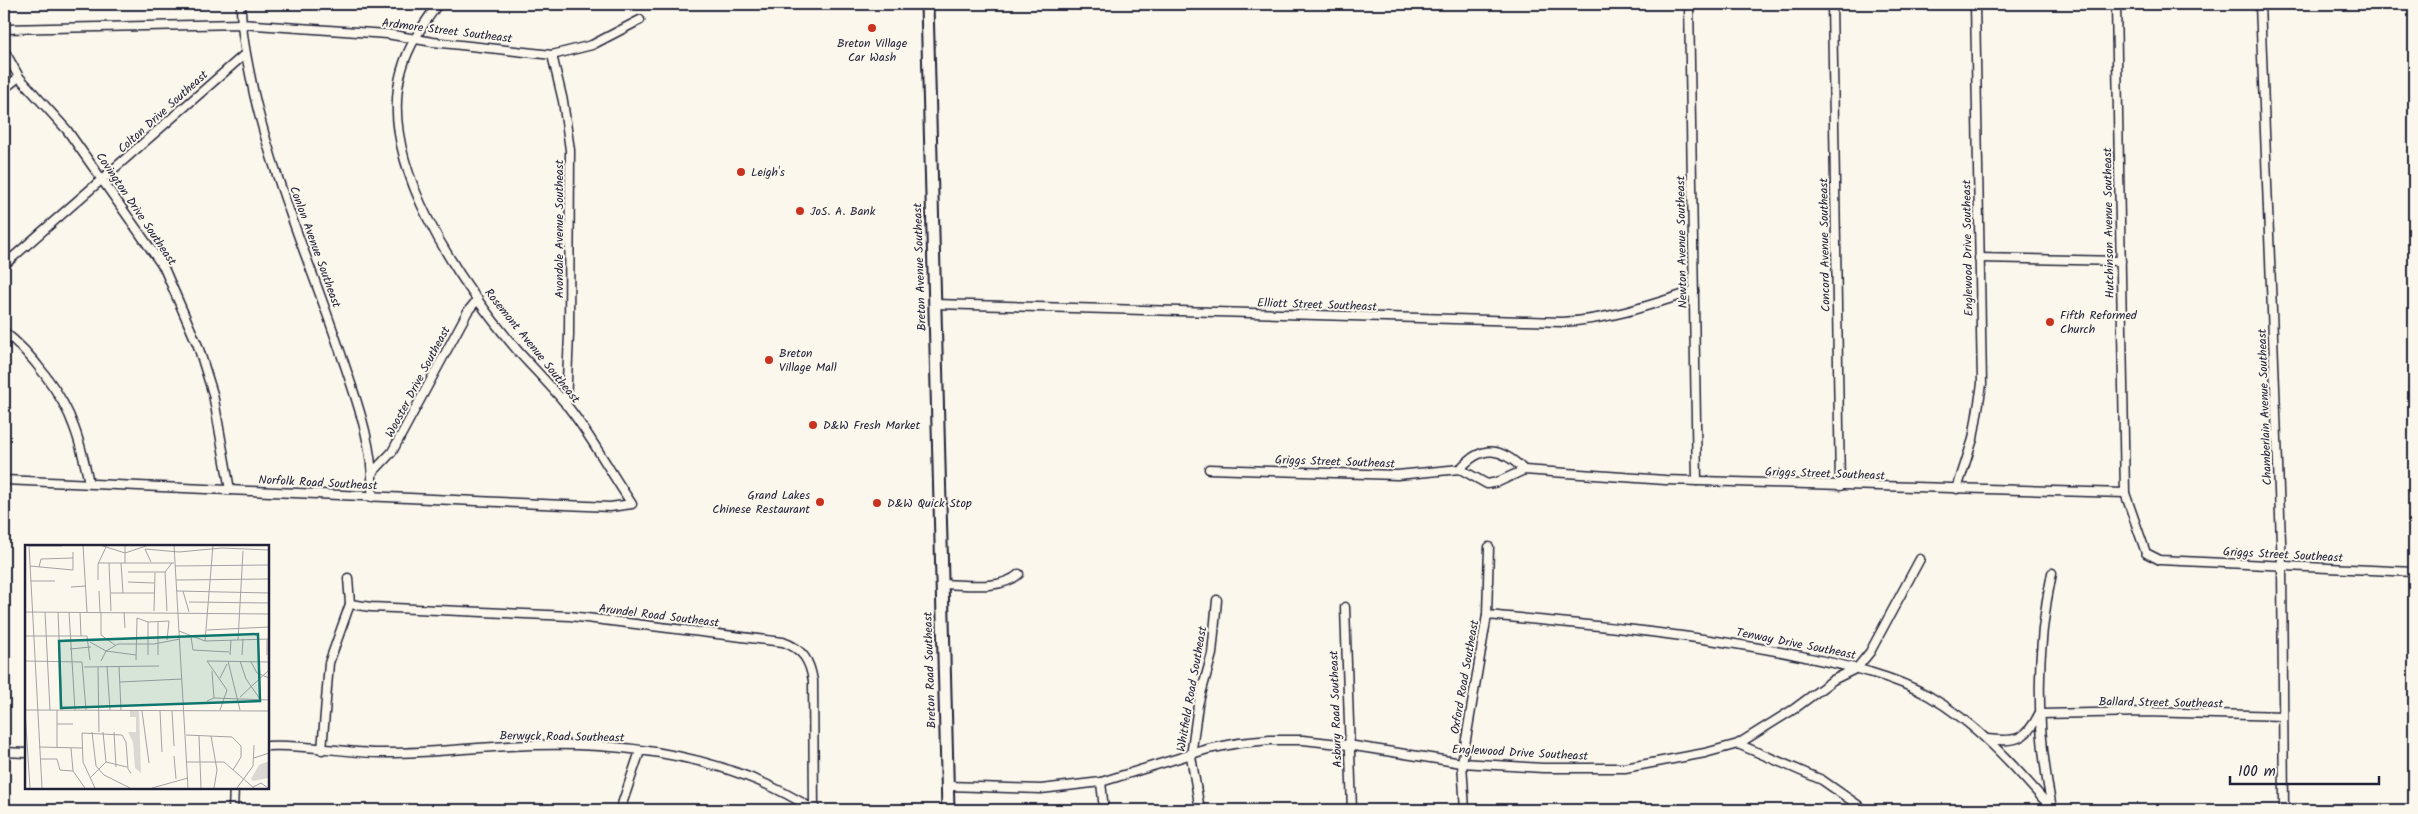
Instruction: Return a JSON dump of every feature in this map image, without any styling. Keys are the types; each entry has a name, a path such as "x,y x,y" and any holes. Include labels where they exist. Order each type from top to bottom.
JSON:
{"main road":[{"name":"Breton Avenue Southeast","path":"927,4 940,529"},
{"name":"Breton Road Southeast","path":"940,529 948,810"}],"street":[{"name":"Conlon Avenue Southeast","path":"241,4 241,24 245,54 261,123 355,395 374,472 372,497"},
{"name":"Rosemont Avenue Southeast","path":"438,4 414,39 401,71 397,97 401,146 426,212 446,250 478,299 516,349 566,405 632,504"},
{"name":"Newton Avenue Southeast","path":"1689,4 1697,481"},
{"name":"Concord Avenue Southeast","path":"1832,4 1840,486"},
{"name":"Englewood Drive Southeast","path":"1957,490 1973,439 1982,384 1975,4"},
{"name":"Hutchinson Avenue Southeast","path":"2116,4 2125,493 2146,553 2151,557"},
{"name":"Chamberlain Avenue Southeast","path":"2260,4 2282,567 2284,810"},
{"name":"Ardmore Street Southeast","path":"4,29 241,24 340,30 552,55 592,45 640,20"},
{"name":"Covington Drive Southeast","path":"4,50 19,77 67,130 164,268 190,328 213,394 230,490"},
{"name":"Colton Drive Southeast","path":"4,265 245,54"},
{"name":"Avondale Avenue Southeast","path":"552,55 563,101 570,150 569,334 566,405"},
{"path":"4,89 19,77"},
{"path":"1979,258 2121,261"},
{"name":"Elliott Street Southeast","path":"935,304 1562,322 1584,321 1616,315 1694,291"},
{"name":"Wooster Drive Southeast","path":"374,472 392,452 468,311 478,299"},
{"path":"4,332 21,345 33,359 74,425 89,483"},
{"path":"1460,469 1479,454 1496,451 1507,456 1524,470"},
{"name":"Griggs Street Southeast","path":"1209,469 1406,475 1460,469 1487,484 1498,482 1524,470 1697,481 1957,490 2125,493"},
{"name":"Norfolk Road Southeast","path":"4,480 610,507 632,504"},
{"name":"Oxford Road Southeast","path":"1465,810 1462,763 1487,615 1489,546"},
{"name":"Griggs Street Southeast","path":"2151,557 2160,560 2282,567 2414,572"},
{"name":"Englewood Drive Southeast","path":"948,786 1041,789 1101,782 1223,746 1254,741 1303,740 1462,763 1543,768 1625,768 1675,759 1738,744 1794,709 1833,680 1858,668 1870,652 1920,559"},
{"path":"2052,573 2040,641 2039,714 2040,739 2052,809"},
{"path":"941,584 998,584 1010,580 1019,574"},
{"path":"322,750 329,663 350,604 348,578"},
{"name":"Whitfield Road Southeast","path":"1200,810 1191,756 1198,705 1212,654 1217,600"},
{"name":"Arundel Road Southeast","path":"350,604 371,607 570,616 783,642 796,647 805,656 811,667 813,681 816,797 814,810"},
{"name":"Asbury Road Southeast","path":"1345,607 1348,745 1352,810"},
{"name":"Tenway Drive Southeast","path":"1487,615 1698,637 1858,668 1904,684 1930,697 1987,739 2052,809"},
{"name":"Ballard Street Southeast","path":"2039,714 2146,712 2283,716"},
{"path":"1987,739 2010,740 2025,736 2033,727 2039,714"},
{"path":"1738,744 1822,780 1865,810"},
{"name":"Berwyck Road Southeast","path":"269,746 387,753 510,745 601,747 640,751 688,758 721,766 756,778 814,810"},
{"path":"620,810 640,751"},
{"path":"4,752 25,753"},
{"path":"1101,782 1104,810"},
{"path":"233,810 234,789"}],"place":[{"name":"Breton Village Car Wash","path":"872,28"},
{"name":"Leigh's","path":"741,172"},
{"name":"JoS. A. Bank","path":"800,211"},
{"name":"Fifth Reformed Church","path":"2050,322"},
{"name":"Breton Village Mall","path":"769,360"},
{"name":"D&W Fresh Market","path":"813,425"},
{"name":"Grand Lakes Chinese Restaurant","path":"820,502"},
{"name":"D&W Quick Stop","path":"877,503"}]}
